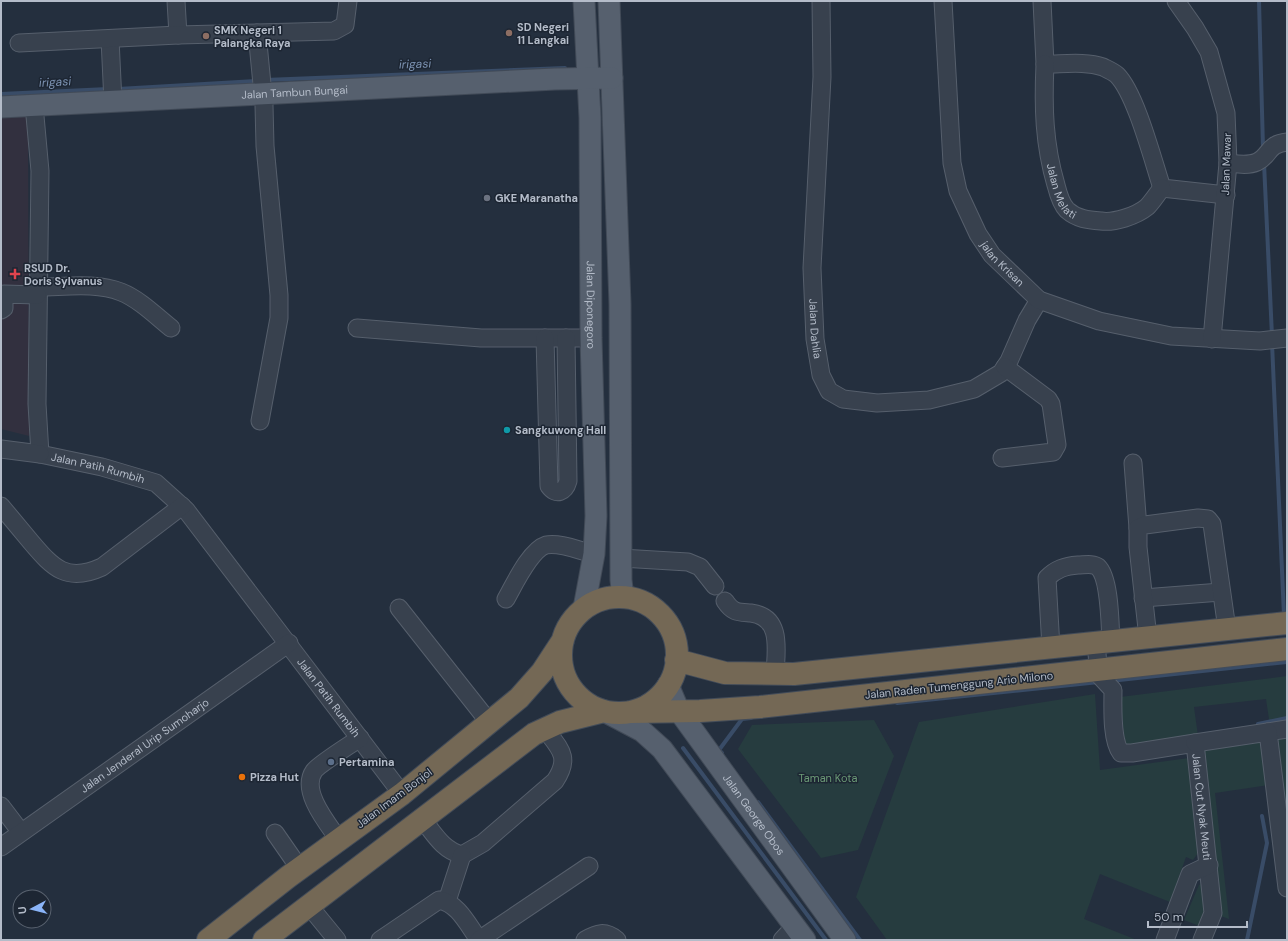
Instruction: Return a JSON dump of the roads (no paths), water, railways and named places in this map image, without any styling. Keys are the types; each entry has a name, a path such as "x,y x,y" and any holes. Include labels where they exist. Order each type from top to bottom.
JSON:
{"highway":[{"path":"623,597 645,604 663,617 671,630 676,645 674,673 663,693 652,702 630,712 619,713 604,711 592,706 572,689 562,666 561,653 563,640 571,622 584,608 603,599 623,597"},
{"path":"676,660 725,673 785,674 1104,643 1287,623"},
{"name":"Jalan Imam Bonjol","path":"208,940 300,869 402,794 489,722 529,688 563,640"},
{"name":"Jalan Raden Tumenggung Ario Milono","path":"630,712 760,708 800,702 1099,672 1287,649"},
{"path":"785,674 800,702"},
{"path":"277,936 310,907 534,734 560,722 604,711"}],"main road":[{"name":"Jalan Diponegoro","path":"584,1 590,118 591,338 596,516 594,554 584,608"},
{"path":"609,1 620,304 620,558 623,597"},
{"name":"Jalan Tambun Bungai","path":"1,107 612,78"},
{"name":"Jalan George Obos","path":"668,685 679,711 845,940"},
{"path":"604,711 642,731 662,749 794,935"}],"street":[{"path":"176,1 178,35"},
{"path":"19,43 178,35 334,31 345,25 348,1"},
{"name":"Jalan Dahlia","path":"821,1 822,77 812,268 815,339 821,375 829,391 843,399 877,403 928,400 974,389 992,380 1001,373 1027,320 1039,300"},
{"name":"jalan Krisan","path":"943,1 952,163 958,191 978,234 992,255 1039,300 1099,321 1143,332 1172,336 1263,341 1287,338"},
{"name":"Jalan Melati","path":"1042,1 1045,64 1043,106 1045,134 1059,196 1066,209 1076,217 1087,220 1106,222 1117,220 1146,208 1162,188"},
{"name":"Jalan Mawar","path":"1176,1 1195,28 1209,52 1226,113 1228,163 1226,196 1212,339"},
{"path":"257,33 263,95 264,146 280,295 280,318 260,421"},
{"path":"110,39 113,102"},
{"path":"1045,64 1088,64 1103,67 1116,74 1124,85 1134,104 1162,188 1226,196"},
{"name":"Jalan Patih Rumbih","path":"34,106 40,171 39,277 37,291 37,404 40,454 142,478 156,483 182,506 289,643 402,794"},
{"path":"1228,163 1253,163 1271,147 1287,142"},
{"path":"1,310 4,308 4,294 100,287 121,292 141,304 171,328"},
{"path":"357,328 481,338 591,338"},
{"path":"545,338 549,486 552,490 562,492 566,488 568,481 566,338"},
{"path":"1002,458 1054,452 1057,445 1053,411 1048,399 1005,367"},
{"path":"1,449 40,454"},
{"path":"1133,463 1138,547 1148,638"},
{"path":"1,506 48,562 60,570 73,574 88,573 102,566 182,506"},
{"path":"1138,528 1145,525 1198,518 1208,519 1212,524 1227,629"},
{"path":"506,599 527,562 545,545 559,545 594,554"},
{"path":"620,558 688,562 700,567 715,586"},
{"path":"1051,648 1047,578 1060,568 1092,564 1098,567 1105,577 1104,643 1099,672"},
{"path":"1143,598 1221,592"},
{"path":"725,601 730,609 737,613 753,613 766,620 773,626 785,674"},
{"path":"399,608 489,722"},
{"name":"Jalan Jenderal Urip Sumoharjo","path":"1,847 20,832 289,643"},
{"name":"Jalan Cut Nyak Meuti","path":"1099,672 1113,690 1115,734 1117,748 1121,753 1132,753 1195,742 1213,913 1202,940"},
{"path":"423,820 444,847 454,852 462,854 483,843 556,781 563,769 562,754 545,729"},
{"path":"1195,742 1287,729"},
{"path":"1268,732 1287,888"},
{"path":"339,840 315,803 310,781 314,770 360,738"},
{"path":"1,806 20,832"},
{"path":"275,833 300,869"},
{"path":"447,901 462,854"},
{"path":"1165,940 1190,874 1209,865"},
{"path":"380,940 433,902 439,900 447,901 455,908 479,940 589,866"},
{"path":"310,907 337,940"},
{"path":"585,940 598,933 607,934 617,940"}],"waterway":[{"path":"1259,1 1263,148"},
{"name":"irigasi","path":"265,80 565,68"},
{"name":"irigasi","path":"118,89 256,81"},
{"name":"irigasi","path":"1,94 108,89"},
{"path":"1264,163 1272,336"},
{"path":"1272,343 1284,616"},
{"path":"1110,681 1287,662"},
{"path":"897,703 1099,682"},
{"path":"722,753 719,750 742,719 751,718"},
{"path":"1258,724 1287,718"},
{"path":"683,748 826,940"},
{"path":"758,802 860,940"},
{"path":"1247,940 1267,843 1262,816"}],"place":[{"name":"SD Negeri 11 Langkai","path":"509,33"},
{"name":"SMK Negeri 1 Palangka Raya","path":"206,36"},
{"name":"GKE Maranatha","path":"487,198"},
{"name":"RSUD Dr. Doris Sylvanus","path":"15,274"},
{"name":"Sangkuwong Hall","path":"507,430"},
{"name":"Pertamina","path":"331,762"},
{"name":"Pizza Hut","path":"242,777"}],"park label":[{"name":"Taman Kota","path":"828,778"}]}
